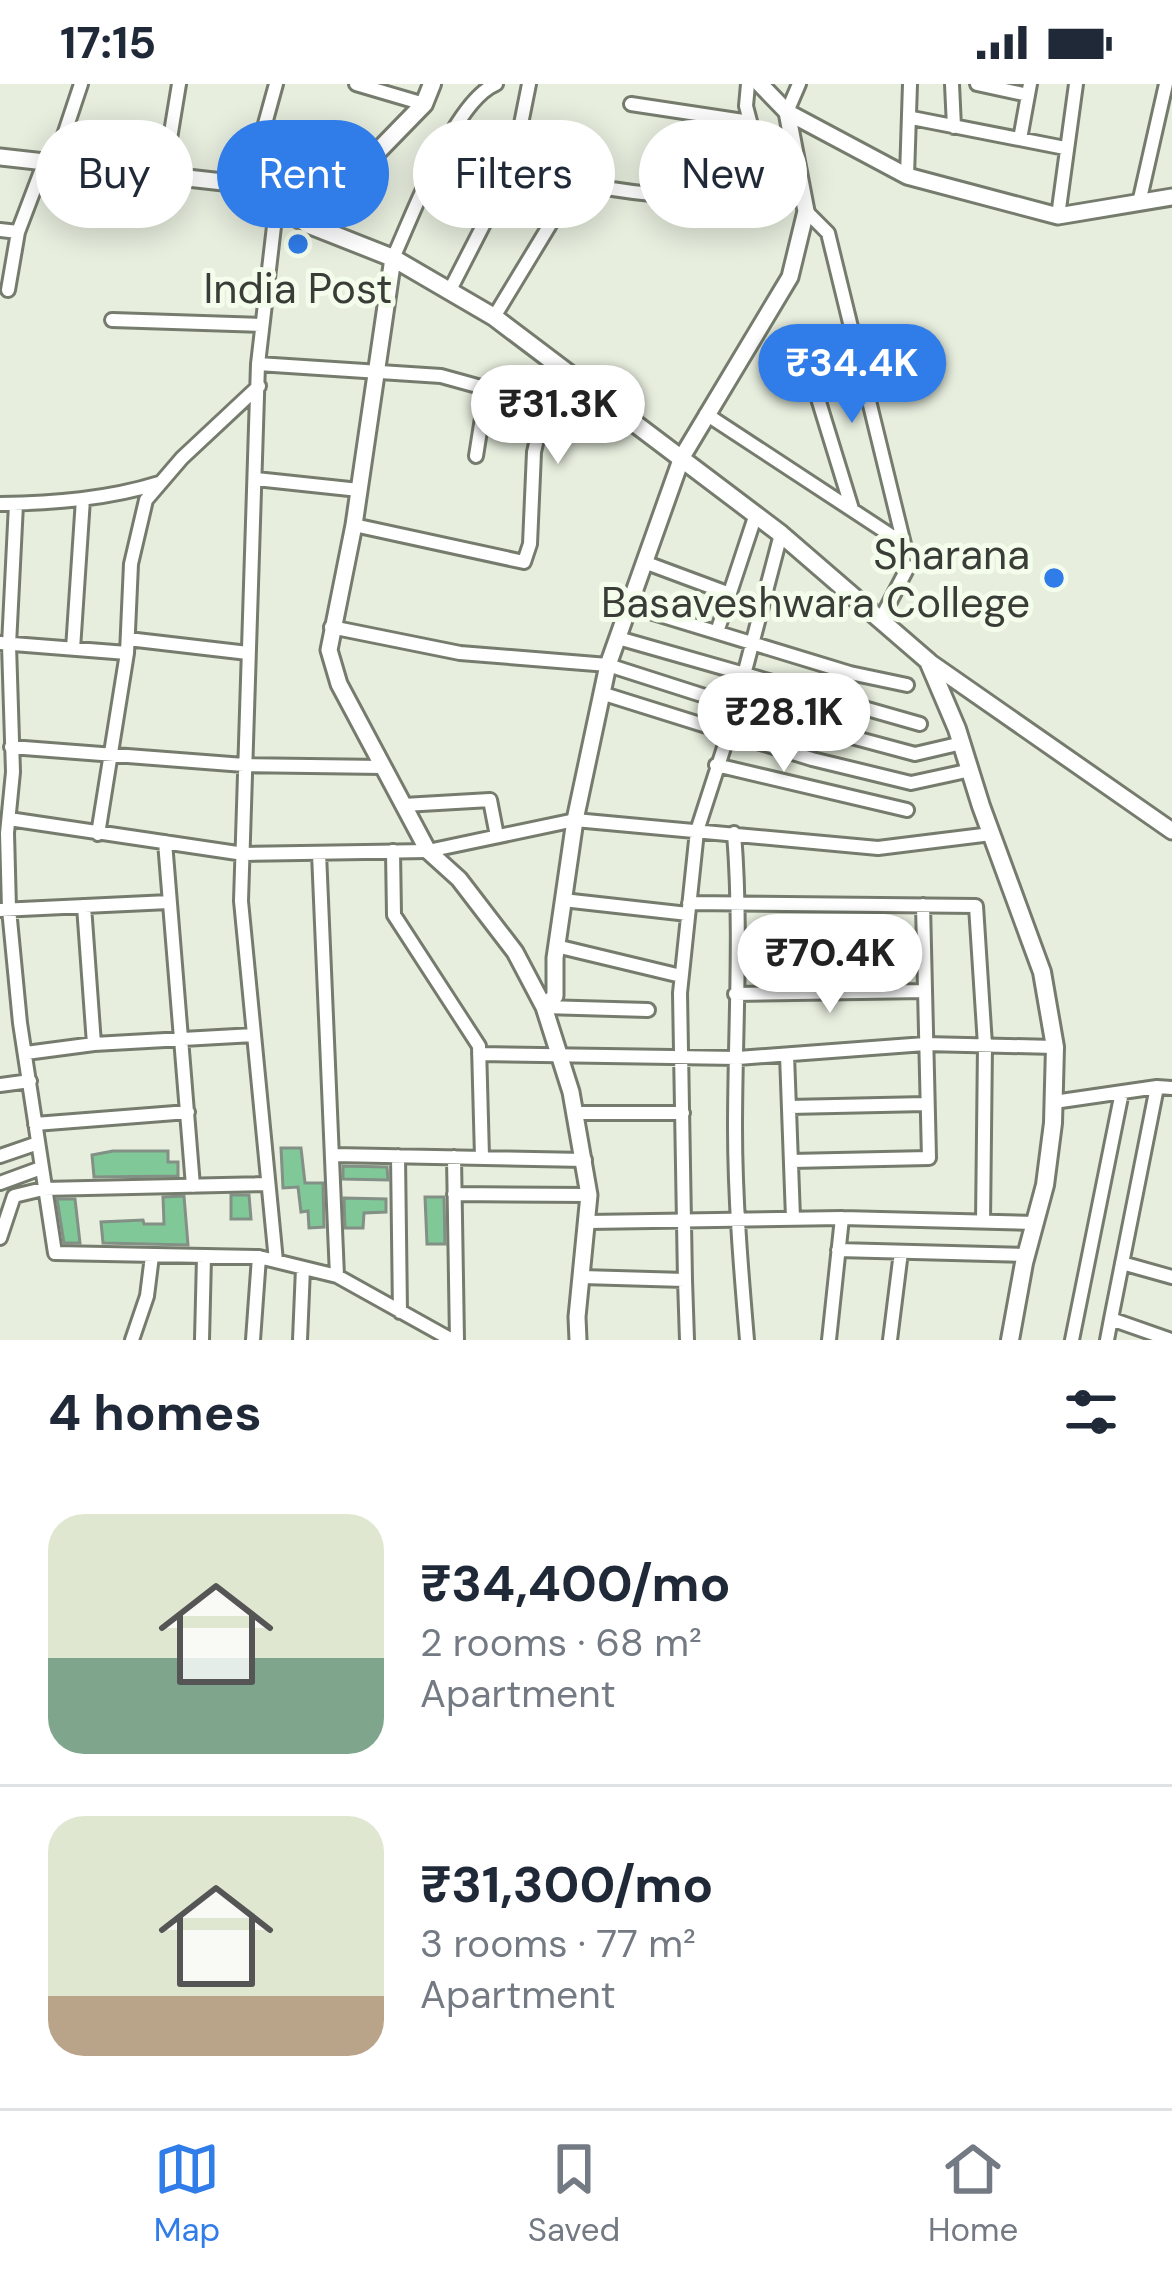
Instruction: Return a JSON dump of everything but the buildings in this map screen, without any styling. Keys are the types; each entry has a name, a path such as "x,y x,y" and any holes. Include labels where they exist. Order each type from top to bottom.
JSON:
{"main road":[{"path":"389,140 424,104 432,84"},
{"path":"317,228 393,258 494,317 756,514 928,661 962,743 1042,972 1055,1047 1045,1185 1010,1340"}],"street":[{"path":"67,120 81,84"},
{"path":"172,120 178,84"},
{"path":"266,120 276,84"},
{"path":"356,84 424,104"},
{"path":"496,84 484,89 456,121 393,258 354,525 329,650 339,684 428,851 459,879 515,952 544,1007 575,1113 589,1195 578,1340"},
{"path":"522,120 529,84"},
{"path":"748,84 750,120"},
{"path":"760,84 787,112 908,176 1058,215 1172,197"},
{"path":"789,120 787,112 799,84"},
{"path":"908,176 910,84"},
{"path":"952,84 954,127"},
{"path":"977,84 1029,90 1020,140"},
{"path":"1058,215 1076,84"},
{"path":"1139,202 1166,84"},
{"path":"632,104 737,120"},
{"path":"912,118 1065,148"},
{"path":"0,158 36,161"},
{"path":"8,290 18,232 36,193"},
{"path":"706,414 904,544 828,233 807,212"},
{"path":"274,228 258,364 241,902 276,1261"},
{"path":"450,290 482,228"},
{"path":"494,317 548,228"},
{"path":"544,1007 554,996 556,946 575,820 608,665 682,457 790,278 802,228"},
{"path":"0,230 18,232"},
{"path":"112,320 261,325"},
{"path":"839,340 812,379 852,510"},
{"path":"354,525 524,562 530,544 534,452 555,361"},
{"path":"258,364 441,376 486,389 476,456"},
{"path":"98,834 127,646 131,565 146,500 260,386"},
{"path":"256,479 359,490"},
{"path":"0,504 126,494 160,483"},
{"path":"73,649 83,499"},
{"path":"16,504 4,644 11,747 4,909 7,968 26,1053 55,1253 259,1257 337,1276 455,1340 454,1157"},
{"path":"717,632 756,514"},
{"path":"687,1340 682,976 697,831 729,732 781,534"},
{"path":"644,562 730,594"},
{"path":"881,617 908,567"},
{"path":"630,606 907,686"},
{"path":"331,627 460,653 608,665 736,706 915,754 962,743"},
{"path":"618,638 920,724"},
{"path":"4,644 248,653"},
{"path":"928,661 1172,831"},
{"path":"602,692 812,759 911,783 971,770"},
{"path":"11,747 244,764 383,767"},
{"path":"716,765 907,810"},
{"path":"404,806 490,800 497,836"},
{"path":"9,819 244,854 428,851 575,820 878,848 991,835"},
{"path":"734,833 740,903 735,1130 747,1340"},
{"path":"165,842 194,1186"},
{"path":"393,851 394,915 479,1046 482,1157"},
{"path":"319,853 337,1276"},
{"path":"563,899 688,909 740,903 976,906 985,1045 983,1222"},
{"path":"4,909 169,902"},
{"path":"791,1161 929,1158 923,905"},
{"path":"84,906 94,1044"},
{"path":"556,946 682,976"},
{"path":"738,958 896,958 898,991"},
{"path":"735,994 925,991"},
{"path":"544,1007 648,1010"},
{"path":"26,1053 94,1044 254,1035"},
{"path":"479,1054 738,1058 926,1044 1055,1047"},
{"path":"787,1054 793,1219"},
{"path":"0,1084 30,1081"},
{"path":"1106,1340 1156,1088"},
{"path":"1054,1102 1172,1088"},
{"path":"1072,1340 1122,1092"},
{"path":"789,1107 926,1104"},
{"path":"35,1124 188,1112"},
{"path":"575,1113 683,1113"},
{"path":"0,1156 38,1143"},
{"path":"334,1155 585,1160"},
{"path":"398,1156 400,1312"},
{"path":"0,1183 40,1168"},
{"path":"0,1238 4,1214 14,1196 43,1189 268,1184"},
{"path":"454,1194 589,1195"},
{"path":"829,1340 842,1218"},
{"path":"588,1222 842,1218 1036,1223"},
{"path":"838,1250 1026,1255"},
{"path":"890,1340 902,1252"},
{"path":"132,1340 149,1287 152,1256"},
{"path":"202,1340 204,1257"},
{"path":"253,1340 259,1257"},
{"path":"1122,1263 1172,1277"},
{"path":"300,1340 303,1268"},
{"path":"582,1276 686,1280"},
{"path":"1111,1319 1171,1340"}],"place":[{"name":"India Post","path":"298,244"},
{"name":"Sharana Basaveshwara College","path":"1054,578"}]}
